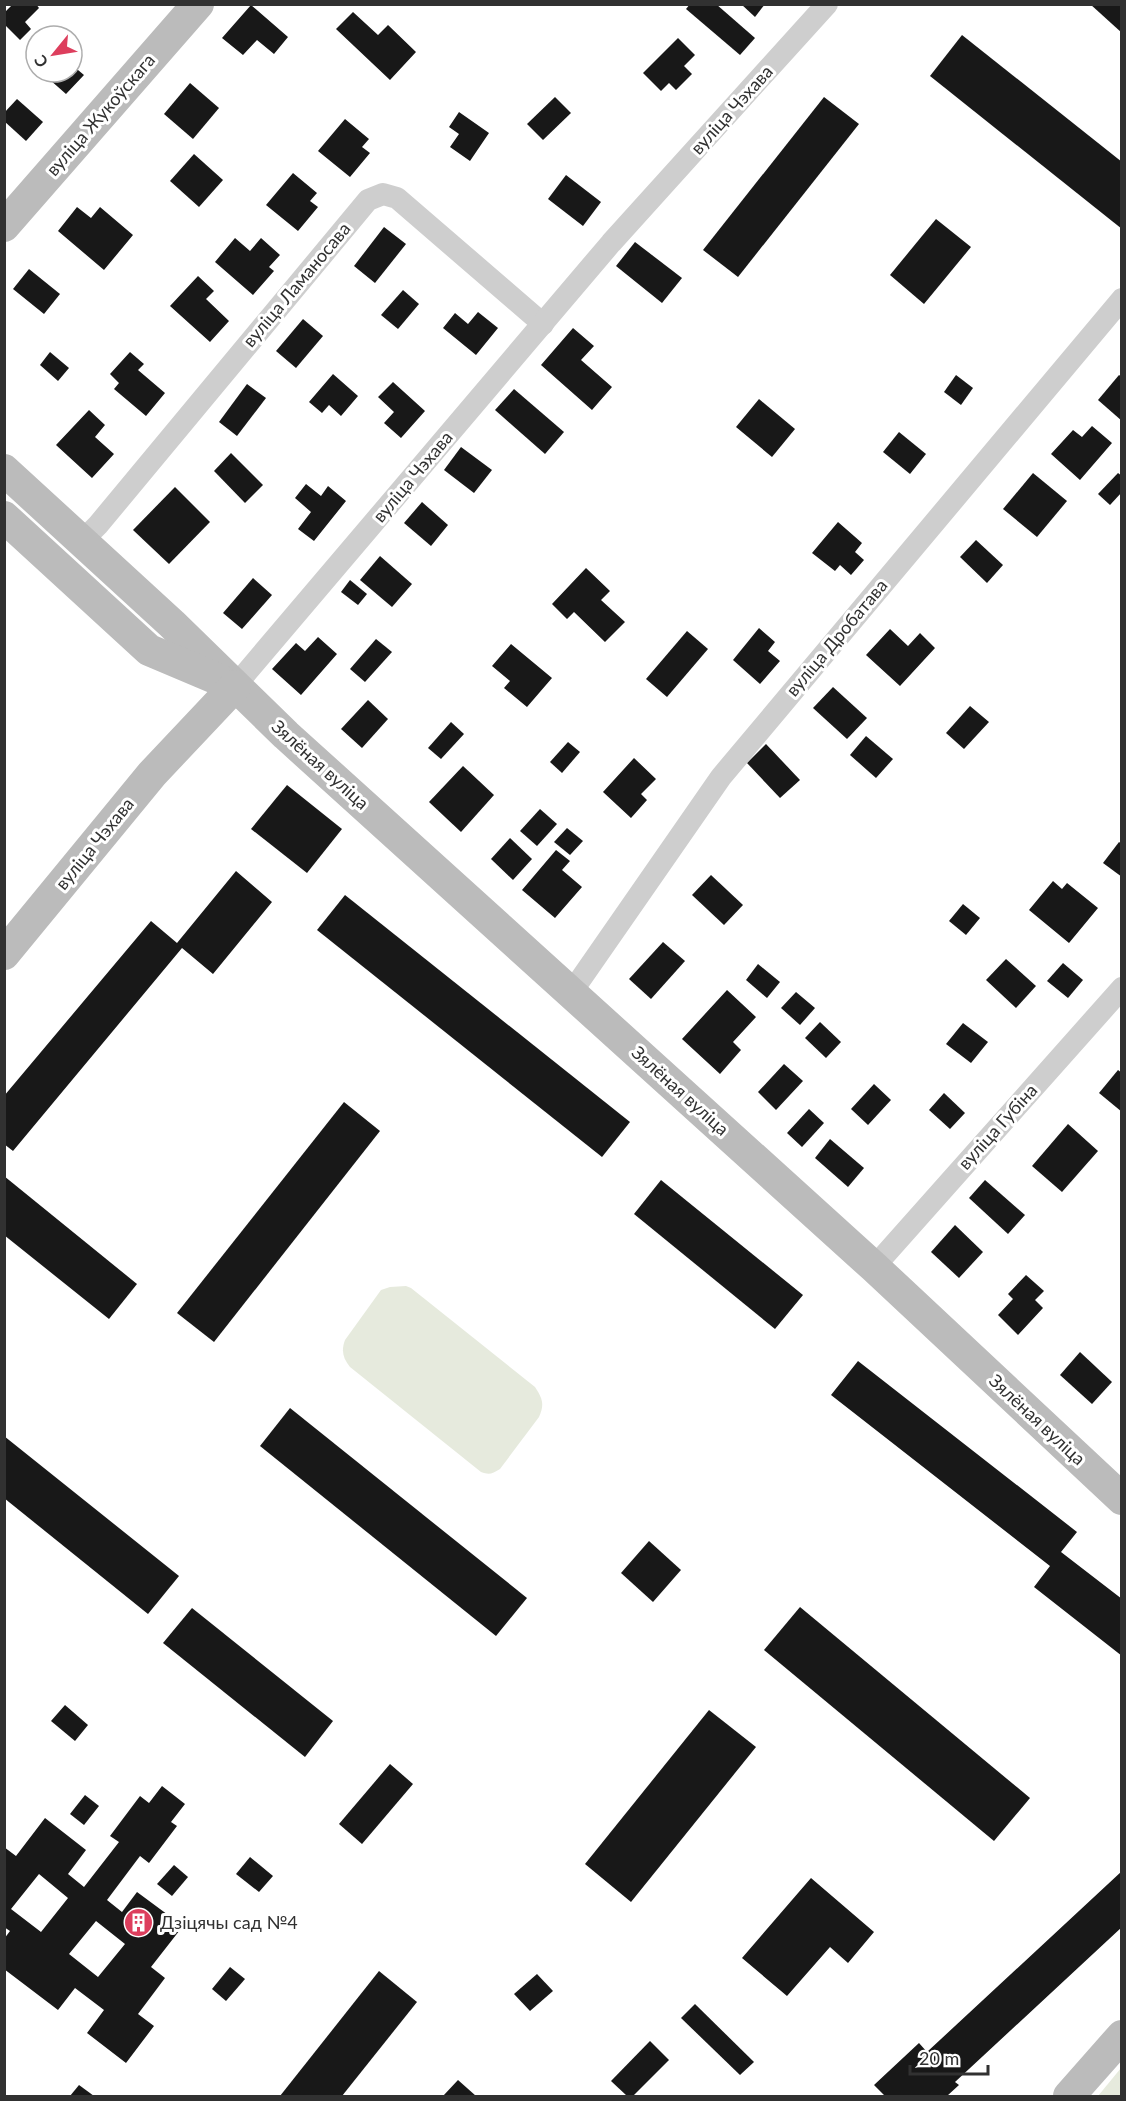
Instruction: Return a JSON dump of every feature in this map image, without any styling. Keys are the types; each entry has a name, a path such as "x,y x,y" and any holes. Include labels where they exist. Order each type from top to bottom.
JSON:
{"main road":[{"name":"вуліца Жукоўскага","path":"4,226 198,4"},
{"name":"Зялёная вуліца","path":"4,470 172,624 235,686 874,1267 1122,1499"},
{"name":"Зялёная вуліца","path":"4,517 149,650 235,686"},
{"name":"вуліца Чэхава","path":"4,954 152,774 235,686"},
{"path":"1069,2097 1122,2036"}],"street":[{"name":"вуліца Чэхава","path":"235,686 610,243 828,4"},
{"name":"вуліца Ламаносава","path":"82,541 98,525 368,200 383,194 397,198 543,324"},
{"name":"вуліца Дробатава","path":"571,993 721,777 1122,298"},
{"name":"вуліца Губіна","path":"874,1267 1122,988"}],"shaded area":[{"path":"406,1286 535,1387 539,1394 542,1405 539,1417 500,1469 495,1472 488,1474 481,1472 350,1367 346,1361 343,1354 345,1340 381,1290"},
{"path":"1121,2068 1121,2096 1098,2096"}],"building":[{"path":"13,4 36,4 39,8 25,22 27,24 24,24 24,36 20,40 4,24 4,13"},
{"path":"690,4 716,4 755,38 740,55 686,9"},
{"path":"741,4 765,4 755,17"},
{"path":"1090,4 1122,4 1122,33"},
{"path":"251,5 288,37 274,54 257,40 243,55 222,38"},
{"path":"353,12 378,35 388,25 416,52 390,80 336,29"},
{"path":"962,35 1122,162 1122,229 930,76"},
{"path":"678,38 695,55 684,66 692,74 676,90 669,83 661,91 643,73"},
{"path":"190,83 219,108 193,139 164,114"},
{"path":"55,84 75,84 66,94"},
{"path":"555,97 571,113 543,140 527,124"},
{"path":"824,97 859,124 738,277 703,250"},
{"path":"17,99 43,122 26,141 4,121 4,113"},
{"path":"459,112 489,133 470,161 450,147 459,134 449,127"},
{"path":"345,119 369,139 362,147 370,153 350,177 318,151"},
{"path":"194,154 223,180 199,207 170,181"},
{"path":"293,173 317,193 310,201 318,207 298,231 266,205"},
{"path":"566,175 601,202 583,226 548,199"},
{"path":"77,207 91,218 100,207 133,235 104,270 58,231"},
{"path":"936,219 971,247 924,304 890,275"},
{"path":"384,227 406,244 375,283 354,266"},
{"path":"235,238 250,251 261,238 280,255 269,267 274,271 253,295 215,262"},
{"path":"635,242 682,278 662,303 616,266"},
{"path":"29,269 60,294 44,314 13,289"},
{"path":"198,276 214,291 206,299 229,321 210,342 170,306"},
{"path":"403,290 419,304 398,329 381,315"},
{"path":"478,312 498,328 476,355 443,328 455,313 468,324"},
{"path":"303,319 323,336 296,368 276,351"},
{"path":"573,328 594,346 581,360 612,387 592,410 541,365"},
{"path":"50,352 69,368 58,381 40,365"},
{"path":"130,352 144,364 138,370 165,393 146,416 114,389 119,383 110,374"},
{"path":"333,374 358,396 341,416 329,405 322,413 309,402"},
{"path":"956,375 973,388 961,405 944,392"},
{"path":"1119,375 1122,377 1122,421 1098,400"},
{"path":"393,382 425,411 401,438 384,423 394,412 378,397"},
{"path":"247,384 266,398 237,436 219,422"},
{"path":"514,389 564,432 545,454 495,410"},
{"path":"759,399 795,429 772,457 736,427"},
{"path":"89,410 105,425 95,437 114,454 92,478 56,445"},
{"path":"1092,426 1112,443 1080,480 1051,454 1073,430 1082,437"},
{"path":"899,432 926,454 910,474 883,452"},
{"path":"461,447 492,470 474,493 444,470"},
{"path":"231,453 263,485 245,503 214,471"},
{"path":"1033,473 1067,501 1037,537 1003,509"},
{"path":"1118,473 1122,476 1122,492 1110,505 1098,494"},
{"path":"306,484 321,496 328,486 346,501 314,541 298,529 311,512 295,498"},
{"path":"175,487 210,522 169,564 133,530"},
{"path":"422,502 448,525 431,546 404,523"},
{"path":"838,522 862,543 855,552 864,560 851,575 840,565 835,571 812,553"},
{"path":"976,540 1003,565 987,583 960,557"},
{"path":"380,556 412,584 392,607 360,580"},
{"path":"586,568 610,591 601,600 625,622 605,642 574,612 567,619 552,604"},
{"path":"253,578 272,595 242,629 223,613"},
{"path":"350,580 367,594 358,605 341,592"},
{"path":"759,628 775,642 768,651 780,661 760,684 733,660"},
{"path":"890,629 908,646 920,633 935,648 900,686 866,655"},
{"path":"687,631 708,649 667,697 646,679"},
{"path":"318,637 337,654 301,695 272,669 296,643 305,651"},
{"path":"376,639 392,652 365,682 350,669"},
{"path":"511,644 552,678 527,707 504,688 510,681 492,666"},
{"path":"833,687 867,718 847,739 813,708"},
{"path":"368,700 388,719 362,748 341,729"},
{"path":"970,706 989,722 964,749 946,733"},
{"path":"451,722 464,734 441,759 428,748"},
{"path":"866,736 893,759 876,778 850,755"},
{"path":"568,742 580,752 562,773 550,762"},
{"path":"766,744 800,780 780,798 747,763"},
{"path":"634,758 656,779 641,794 647,800 631,818 603,792"},
{"path":"463,766 494,795 461,832 429,802"},
{"path":"287,785 342,829 307,873 251,829"},
{"path":"540,809 557,824 537,846 520,831"},
{"path":"567,828 583,841 570,855 554,842"},
{"path":"510,838 532,859 513,880 491,859"},
{"path":"1119,842 1122,844 1122,877 1103,863"},
{"path":"556,850 570,861 562,870 582,887 555,918 522,890"},
{"path":"236,871 272,902 213,974 182,948 13,1151 4,1144 4,1096 151,921 177,943"},
{"path":"711,875 743,905 724,925 692,895"},
{"path":"1053,881 1062,889 1067,883 1098,908 1069,943 1029,910"},
{"path":"345,895 630,1122 602,1157 317,930"},
{"path":"963,904 980,918 966,935 949,921"},
{"path":"663,942 685,961 651,999 629,979"},
{"path":"1006,959 1036,986 1016,1008 986,980"},
{"path":"1063,963 1083,980 1068,998 1047,981"},
{"path":"758,964 780,982 767,998 746,980"},
{"path":"727,990 756,1017 733,1042 741,1050 720,1074 682,1039"},
{"path":"796,992 815,1008 800,1025 781,1008"},
{"path":"820,1022 841,1042 826,1058 805,1038"},
{"path":"963,1023 988,1042 971,1063 946,1044"},
{"path":"784,1064 803,1081 776,1110 758,1092"},
{"path":"1118,1070 1122,1073 1122,1112 1099,1093"},
{"path":"874,1084 891,1100 868,1125 851,1109"},
{"path":"944,1093 965,1113 950,1129 929,1110"},
{"path":"344,1102 380,1131 214,1342 177,1313"},
{"path":"809,1109 824,1123 802,1147 787,1133"},
{"path":"1068,1124 1098,1151 1062,1192 1032,1166"},
{"path":"830,1139 864,1168 848,1187 815,1158"},
{"path":"4,1176 137,1284 109,1319 4,1235"},
{"path":"661,1180 803,1295 775,1329 634,1214"},
{"path":"985,1180 1025,1215 1008,1234 969,1198"},
{"path":"955,1225 983,1252 959,1278 931,1252"},
{"path":"1026,1275 1044,1291 1035,1300 1043,1308 1018,1335 998,1315 1013,1299 1008,1294"},
{"path":"1080,1352 1112,1382 1092,1404 1060,1375"},
{"path":"858,1361 1077,1532 1061,1552 1122,1599 1122,1656 1034,1587 1050,1566 831,1395"},
{"path":"290,1408 527,1598 496,1636 260,1446"},
{"path":"4,1436 179,1576 148,1614 4,1498"},
{"path":"649,1541 681,1570 653,1602 621,1573"},
{"path":"800,1607 1030,1798 994,1841 764,1650"},
{"path":"192,1608 333,1721 305,1757 163,1643"},
{"path":"65,1705 88,1725 75,1741 51,1721"},
{"path":"709,1710 756,1747 631,1902 585,1864"},
{"path":"390,1764 413,1784 362,1844 339,1824"},
{"name":"Дзіцячы сад №4","path":"162,1786 185,1804 171,1822 177,1826 149,1863 140,1856 107,1900 122,1912 137,1892 183,1926 151,1967 165,1978 138,2014 154,2026 126,2063 87,2033 104,2010 75,1988 58,2010 4,1969 4,1939 10,1931 4,1927 4,1847 16,1856 45,1818 86,1850 68,1874 84,1887 119,1842 110,1836 140,1796 149,1803","holes":["39,1874 68,1898 41,1932 11,1909","96,1921 125,1944 98,1977 69,1954"]},
{"path":"85,1795 99,1806 84,1825 70,1814"},
{"path":"250,1857 273,1876 259,1892 236,1874"},
{"path":"174,1865 188,1877 172,1896 157,1884"},
{"path":"1122,1871 1122,1927 955,2082 959,2085 947,2096 885,2096 874,2085 919,2043 927,2052"},
{"path":"811,1878 874,1932 848,1963 830,1947 787,1996 742,1958"},
{"path":"230,1967 245,1979 226,2001 212,1989"},
{"path":"379,1971 417,2002 342,2096 280,2096"},
{"path":"537,1974 553,1991 530,2011 514,1994"},
{"path":"695,2004 754,2062 740,2075 681,2018"},
{"path":"650,2041 669,2060 633,2096 627,2096 611,2081"},
{"path":"458,2080 476,2096 443,2096"},
{"path":"79,2085 94,2096 70,2096"}],"place":[{"name":"Дзіцячы сад №4","path":"139,1923"}]}
